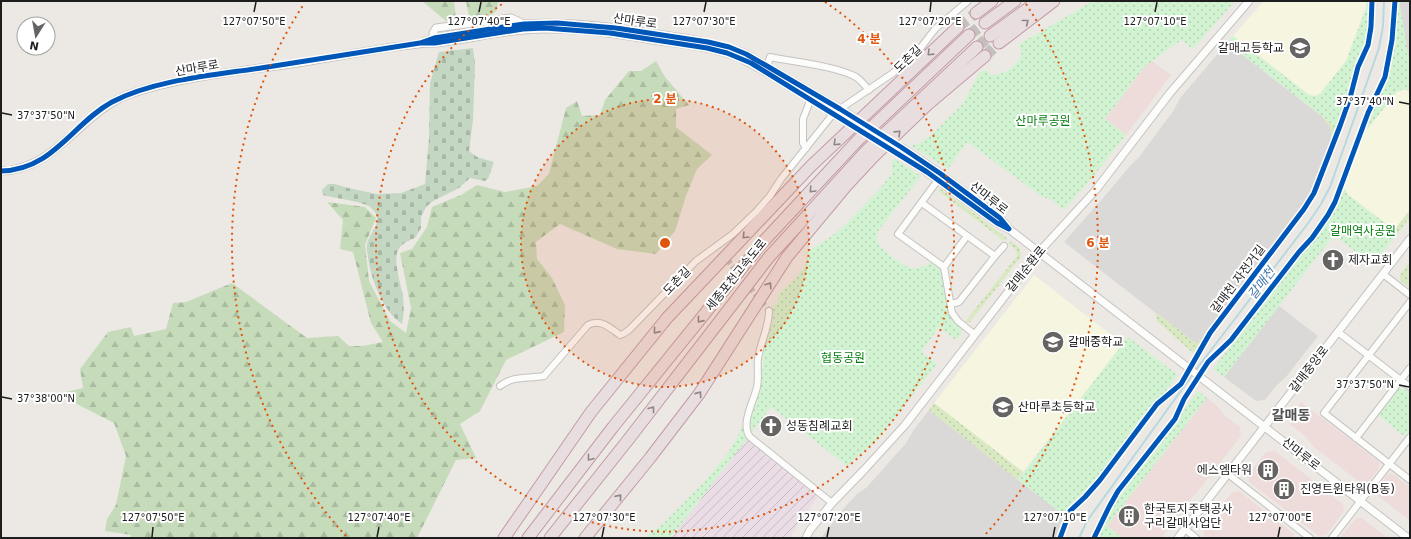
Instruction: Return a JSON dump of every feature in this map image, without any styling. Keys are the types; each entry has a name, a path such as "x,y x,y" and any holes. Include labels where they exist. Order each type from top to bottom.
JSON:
{"highway":[{"path":"976,13 992,1"},
{"path":"985,23 1015,1"},
{"path":"1038,1 995,40 1054,1"},
{"path":"504,538 591,412 667,318 811,166 958,27"},
{"name":"세종포천고속도로","path":"528,538 614,427 762,243 857,140 969,35"},
{"name":"세종포천고속도로","path":"550,538 628,440 769,257 867,150 977,47"},
{"path":"585,538 650,458 699,394 787,257 847,185 874,156 927,106 985,56"}],"street":[{"name":"도촌길","path":"840,109 893,73 919,50 935,28 968,1"},
{"name":"갈매순환로","path":"806,538 810,530 832,503 905,425 1039,252 1095,191 1170,93 1249,1"},
{"name":"산마루로","path":"1,171 9,171 26,167 47,156 92,116 110,103 151,87 420,43 524,24 557,23 616,28 708,42 729,47 746,54 766,69 812,96 840,109 850,120 833,114 812,96"},
{"name":"산마루로","path":"435,40 545,28 610,33 707,48 727,53 766,69"},
{"path":"766,69 770,57 820,66 845,72 857,78 869,90"},
{"path":"806,148 802,143 803,119 812,96"},
{"name":"도촌길","path":"500,386 507,380 544,376 588,325 593,322 600,322 620,335 629,330 696,261 732,234 756,212 770,196 781,178 833,114"},
{"name":"산마루로","path":"1009,229 1000,218 898,150 997,223 1009,229 1361,500 1408,538"},
{"path":"938,180 898,234 944,267 954,318 974,334"},
{"path":"922,203 995,256"},
{"path":"944,267 967,236"},
{"name":"갈매중앙로","path":"1178,538 1410,239"},
{"path":"716,246 721,252"},
{"path":"951,304 959,302 1004,246"},
{"path":"1383,274 1410,295"},
{"path":"1410,302 1324,413 1410,480"},
{"path":"769,311 769,320 758,359 758,387 746,422 747,433 832,503"},
{"path":"1338,332 1410,387"},
{"path":"1356,438 1410,368"},
{"path":"1332,538 1410,437"},
{"path":"1228,474 1310,538"},
{"path":"1185,529 1196,538"}],"shaded area":[{"name":"갈매고등학교","path":"1264,1 1366,1 1366,7 1346,61 1319,95 1309,95 1233,36"},
{"path":"1399,1 1410,1 1410,65 1408,58"},
{"path":"1227,43 1323,117 1330,127 1332,139 1314,188 1303,207 1197,345 1064,242 1139,157 1174,110 1180,98"},
{"path":"1152,61 1171,75 1126,135 1105,119 1144,67"},
{"path":"1404,89 1410,92 1410,210 1394,230 1347,194 1344,185 1363,134 1397,92"},
{"path":"1034,275 1123,344 1023,472 934,403"},
{"path":"1279,306 1318,336 1286,377 1276,386 1265,400 1256,401 1224,377"},
{"path":"1207,398 1216,405 1225,416 1240,427 1241,436 1161,538 1123,538 1107,526"},
{"path":"1301,402 1379,462 1379,468 1368,483 1362,484 1314,447 1305,436 1291,425 1290,416"},
{"path":"929,410 1068,518 1059,538 821,538 845,507 856,495 867,487 906,443"},
{"path":"747,439 817,493 817,498 790,538 671,538"},
{"path":"1275,451 1343,504 1344,511 1326,535 1319,536 1249,482 1248,475 1266,452"},
{"path":"1388,474 1393,474 1410,487 1410,521 1377,495 1376,490"},
{"path":"1239,491 1294,534 1291,538 1208,538 1204,535 1203,528 1232,492"},
{"path":"1362,518 1388,538 1340,538 1355,519"}],"green space":[{"path":"422,1 454,1 456,18 446,21"},
{"path":"466,1 498,1 497,10 487,19 471,20"},
{"name":"산마루공원","path":"1093,1 1235,1 1193,49 1181,40 1144,67 1105,119 1126,135 1064,210 1051,199 1044,198 967,142 948,169 910,145 919,144 931,135 962,105 980,72 986,70 990,74 995,75 1007,71 1013,67 1021,57 1022,52 1018,45"},
{"path":"1366,1 1372,1 1371,20 1365,52 1338,128 1227,43 1233,36 1309,95 1316,96 1321,93 1346,61 1367,6"},
{"name":"갈매역사공원","path":"1397,1 1399,1 1410,65 1410,92 1404,89 1397,92 1363,134 1344,187 1347,194 1398,233 1373,265 1334,235 1224,377 1213,369 1320,229 1330,215 1338,199 1389,63 1396,27"},
{"path":"473,48 475,64 473,120 469,151 477,157 494,162 488,179 485,181 470,178 459,188 433,201 426,207 421,217 421,228 415,238 403,244 398,250 396,260 404,303 402,324 389,311 384,303 372,275 367,247 368,240 376,226 377,217 375,212 370,207 362,203 323,195 322,190 328,184 335,184 377,194 401,193 425,184 429,138 430,83 439,52"},
{"path":"656,61 665,77 689,105 676,109 676,127 712,155 697,169 686,196 675,231 656,254 617,249 560,224 536,242 537,259 552,278 565,305 564,332 506,360 480,411 460,424 476,458 456,460 417,538 130,538 131,535 105,531 107,519 116,505 126,456 114,423 57,394 83,388 80,369 108,332 131,327 134,336 166,329 173,303 186,302 232,283 307,338 338,336 349,346 363,346 383,342 371,323 353,252 340,249 343,220 327,202 365,207 376,218 365,245 369,281 390,321 406,333 411,308 400,253 412,249 427,227 432,207 461,195 477,185 505,192 537,186 549,174 566,108 577,101 582,116 600,115 605,100 629,71 641,71"},
{"path":"1321,116 1338,128 1315,189 1300,214 1193,353 1157,321 1156,314 1157,313 1197,344 1299,213 1314,188 1332,139 1330,127"},
{"name":"협동공원","path":"895,159 921,176 878,231 877,242 887,253 907,267 921,267 931,262 938,267 942,273 950,315 953,322 961,328 962,333 956,340 939,327 921,352 937,364 877,440 847,466 771,407 751,433 749,425 761,386 764,350 773,320 771,308 778,302 779,294 794,280 805,266 808,251 828,239 842,228 879,190 892,174 892,162"},
{"path":"941,189 1007,238 1004,241 937,190"},
{"path":"1410,210 1410,217 1398,233 1394,230"},
{"path":"1011,241 1020,248 1021,257 970,322 965,322 1017,256 1016,250 1009,244"},
{"path":"1410,261 1410,288 1400,280 1400,275"},
{"path":"1128,337 1178,375 1069,519 1018,480"},
{"path":"1399,388 1403,388 1410,393 1410,428 1404,436 1378,415"},
{"path":"1198,391 1207,398 1107,526 1123,538 1094,538 1115,500"},
{"path":"934,403 1023,472 1018,480 929,410"},
{"path":"744,421 743,431 747,439 671,537 644,538 662,525 705,481 728,453 737,438"}],"waterway":[{"name":"갈매천","path":"1195,371 1309,222 1330,187 1379,48 1383,26 1384,1"},
{"name":"갈매천","path":"1079,538 1087,521 1193,374"}],"tunnel":[{"path":"958,27 976,13"},
{"path":"969,35 985,23"},
{"path":"977,47 990,36"},
{"path":"985,56 999,43"},
{"path":"856,119 901,147"},
{"path":"851,124 896,152"},
{"path":"721,252 769,311"}],"cycle path":[{"name":"갈매천 자전거길","path":"1060,538 1070,511 1100,480 1157,404 1181,384 1210,333 1304,209 1314,193 1350,98 1358,67 1368,45 1371,27 1372,1"},
{"path":"1094,538 1118,491 1175,419 1184,399 1208,362 1231,340 1299,252 1312,238 1328,215 1335,202 1368,113 1385,77 1392,40 1395,1"},
{"path":"1,171 19,169 35,163 48,155 98,111 112,102 146,88 165,83 420,43 435,43 523,29 545,28 610,33 707,48 727,53 751,63 927,172 997,223 1009,229 1000,218 941,174 901,147 767,66 746,54 729,47 708,42 616,28 557,23 524,24 503,27 434,38 420,43"}],"place":[{"name":"갈매고등학교","path":"1300,48"},
{"name":"제자교회","path":"1333,260"},
{"name":"갈매중학교","path":"1053,342"},
{"name":"산마루초등학교","path":"1003,407"},
{"name":"성동침례교회","path":"771,426"},
{"name":"에스엠타워","path":"1268,470"},
{"name":"진영트윈타워(B동)","path":"1284,489"},
{"name":"한국토지주택공사 구리갈매사업단","path":"1129,516"}],"district":[{"name":"갈매동","path":"1291,415"}]}
